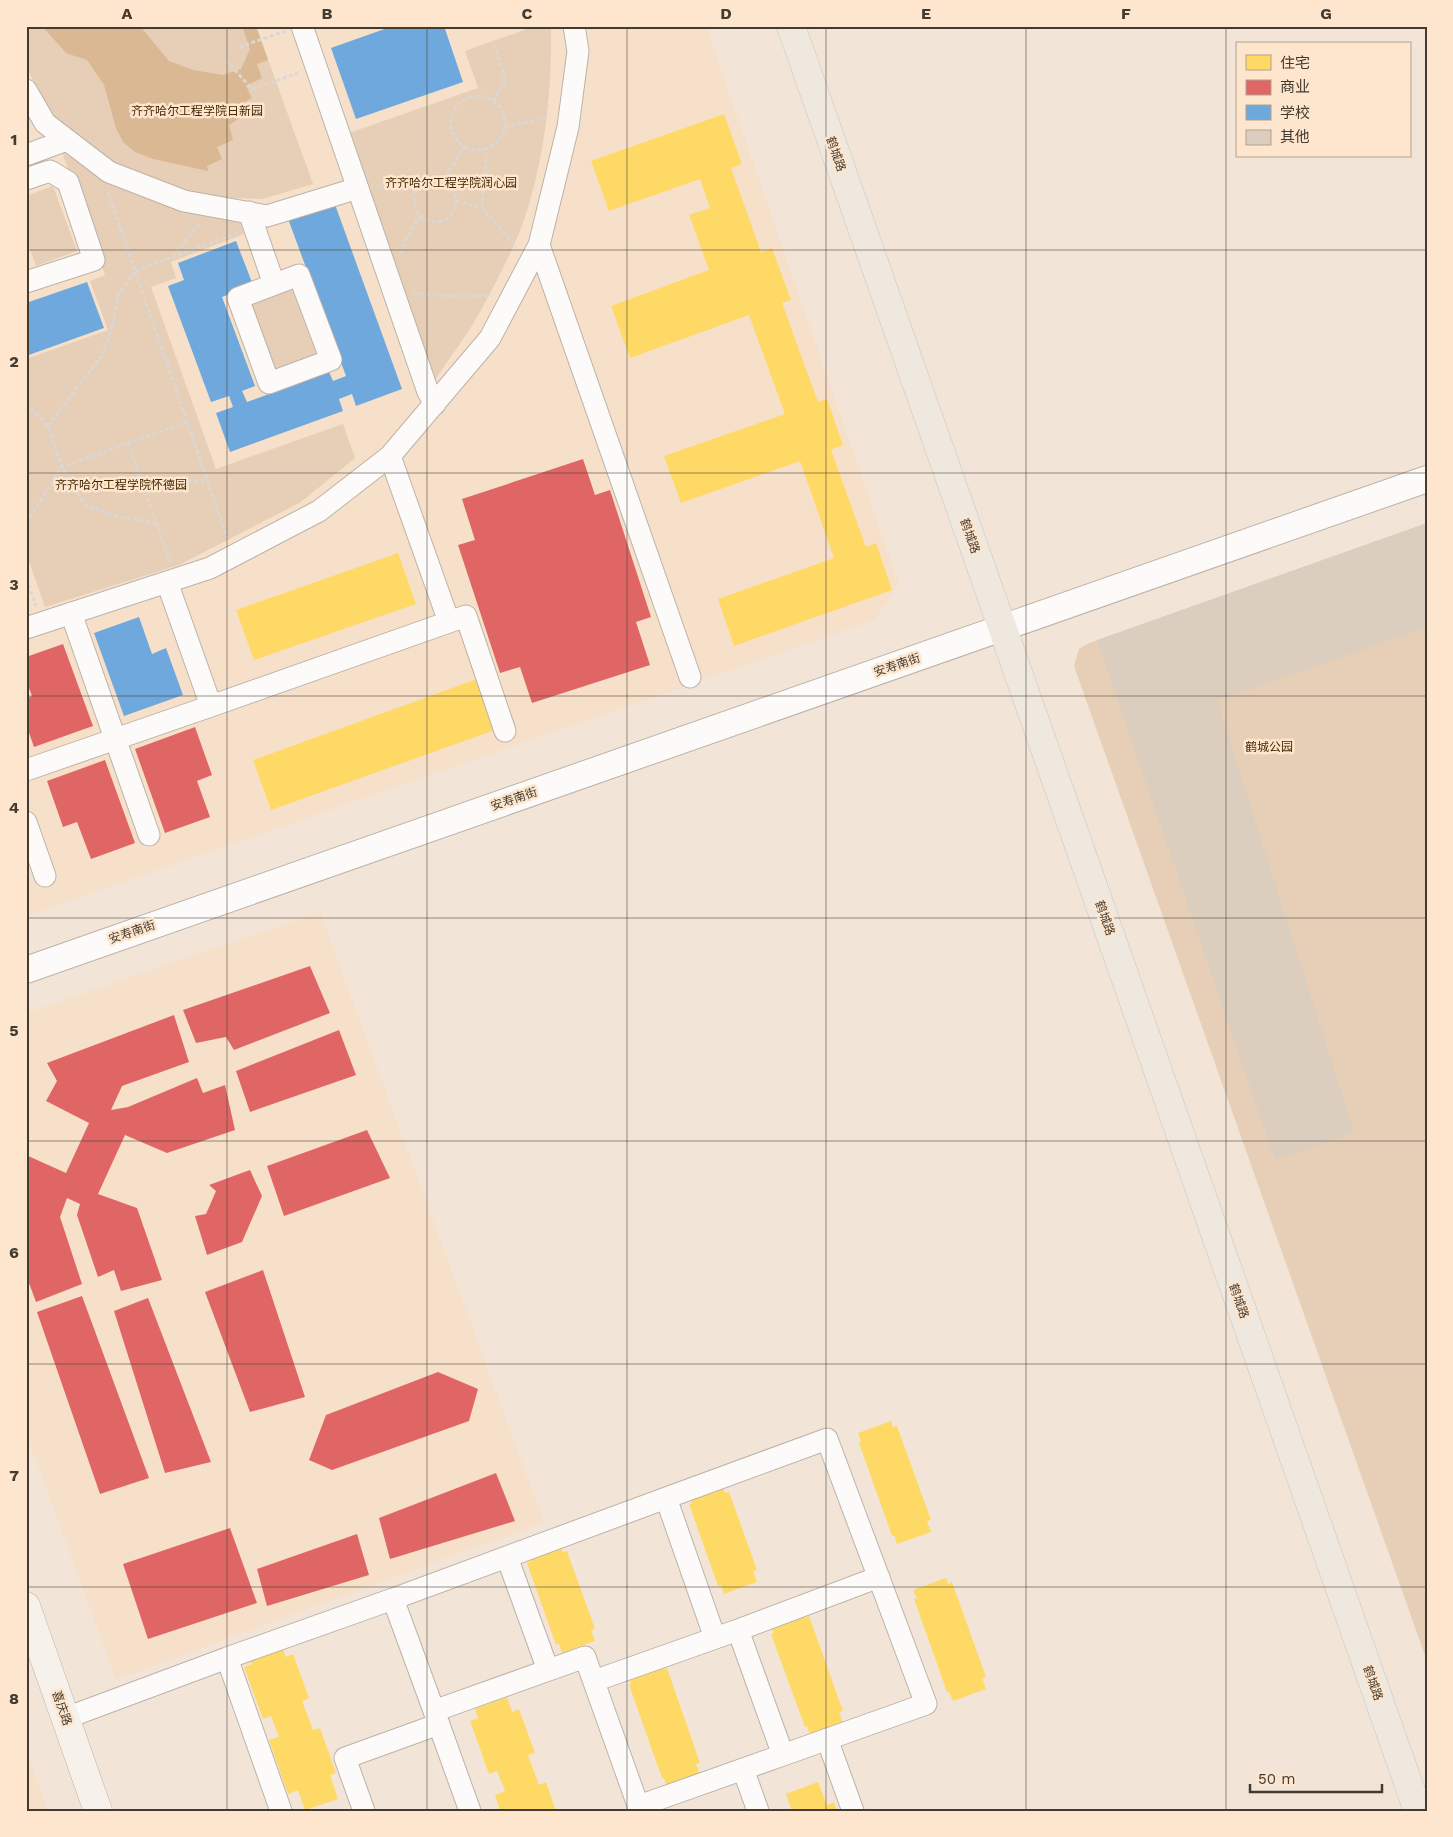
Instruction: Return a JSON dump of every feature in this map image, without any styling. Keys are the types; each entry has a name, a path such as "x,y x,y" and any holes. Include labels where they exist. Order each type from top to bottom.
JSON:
{"main road":[{"name":"鹤城路","path":"791,26 1418,1811"},
{"name":"喜庆路","path":"26,1606 98,1811"}],"street":[{"path":"302,26 428,392 435,404"},
{"path":"34,626 210,568 319,511 390,456 490,338 534,254 568,127 578,51 574,26"},
{"path":"26,90 45,123 109,172 184,201 214,206 252,220 358,188"},
{"path":"26,155 66,140"},
{"path":"26,179 50,170 68,182 94,260 26,282"},
{"path":"252,220 274,284"},
{"path":"534,254 690,677"},
{"path":"299,275 331,360 269,383 238,298 274,284 299,275"},
{"path":"390,456 449,622"},
{"name":"安寿南街","path":"26,970 1427,479"},
{"path":"171,580 211,706"},
{"path":"71,614 149,835"},
{"path":"26,770 466,616 505,731"},
{"path":"28,836 45,876"},
{"path":"66,1718 227,1658 393,1600 827,1439 926,1704 640,1808 585,1657 548,1670 345,1758 364,1811"},
{"path":"666,1498 715,1638"},
{"path":"507,1557 548,1670"},
{"path":"594,1681 879,1577"},
{"path":"393,1600 470,1811"},
{"path":"738,1630 783,1755"},
{"path":"227,1658 281,1811"},
{"path":"827,1739 853,1811"},
{"path":"743,1769 758,1811"}],"path":[{"path":"239,47 268,38"},
{"path":"493,101 506,81 494,41"},
{"path":"226,60 252,89 316,66"},
{"path":"479,96 493,101 502,110 505,127 497,142 487,148 473,149 458,141 451,125 452,116 462,101 470,97 479,96"},
{"path":"505,127 570,112"},
{"path":"442,182 465,146"},
{"path":"482,208 487,148"},
{"path":"98,164 233,556"},
{"path":"432,180 442,182 451,188 456,200 452,213 442,221 428,221 420,215 415,207 414,200 418,190 425,182 432,180"},
{"path":"358,188 395,184 418,190"},
{"path":"456,200 482,208 534,254"},
{"path":"172,258 214,206"},
{"path":"420,215 405,242 392,287 449,296 512,295"},
{"path":"48,426 103,354 113,323 118,296 135,272 172,258 252,220"},
{"path":"26,404 48,426 62,467 85,505 120,517 156,523"},
{"path":"26,523 62,467 187,422"},
{"path":"128,443 156,523 171,580"},
{"path":"142,482 208,481"},
{"path":"26,579 34,626"}],"shaded area":[{"path":"26,26 706,26 899,584 875,620 26,916"},
{"path":"42,26 140,26 169,61 193,70 223,75 241,69 250,49 242,26 256,26 268,60 257,64 262,78 246,86 252,98 237,106 240,118 229,125 233,140 217,147 222,159 207,166 208,171 153,159 135,152 123,142 116,128 104,85 87,60 66,53"},
{"path":"320,912 544,1522 116,1680 26,1433 26,1013"},
{"path":"26,1750 48,1811 26,1811"}],"green space":[{"name":"齐齐哈尔工程学院日新园","path":"26,26 256,26 313,184 263,199 184,196 110,166 50,112 26,67"},
{"name":"齐齐哈尔工程学院润心园","path":"535,26 551,26 551,50 546,123 532,194 516,241 505,264 481,310 435,380 349,133 478,88 465,51"},
{"name":"齐齐哈尔工程学院怀德园","path":"62,152 114,185 178,209 239,218 244,234 171,262 176,278 151,287 216,469 343,424 355,458 301,502 179,565 45,607 26,553 26,359 108,330 90,281 105,275"},
{"path":"53,186 77,251 36,266 26,238 26,196"},
{"path":"292,287 317,355 273,372 247,304"},
{"name":"鹤城公园","path":"1427,523 1427,1661 1074,666 1079,649 1087,644"}],"building: 住宅":[{"path":"724,114 742,164 731,168 761,252 772,248 791,300 782,303 818,402 827,399 843,445 831,450 866,547 876,543 892,590 734,646 718,599 834,558 800,461 681,503 664,456 785,414 749,315 630,358 611,306 709,270 689,215 710,208 700,179 609,211 591,161"},
{"path":"398,553 416,604 254,660 236,610"},
{"path":"477,679 495,730 271,810 253,760"},
{"path":"891,1421 893,1427 897,1426 931,1520 927,1521 931,1532 897,1544 894,1535 892,1536 859,1443 861,1442 858,1433"},
{"path":"723,1487 725,1493 729,1492 757,1570 753,1571 757,1582 724,1594 721,1585 718,1586 689,1504 692,1503 691,1499"},
{"path":"561,1546 563,1552 567,1551 595,1629 591,1630 595,1641 562,1653 559,1644 556,1645 527,1563 530,1562 529,1558"},
{"path":"946,1578 948,1584 952,1582 986,1677 982,1678 986,1689 953,1701 949,1692 947,1692 914,1599 917,1599 913,1590"},
{"path":"803,1612 805,1618 809,1616 843,1711 839,1712 843,1723 810,1735 807,1726 805,1727 771,1634 774,1633 770,1624"},
{"path":"281,1643 286,1657 293,1654 309,1698 302,1701 313,1730 320,1728 336,1773 330,1775 338,1799 305,1810 298,1790 288,1794 269,1740 279,1737 271,1716 263,1719 244,1667 252,1664 249,1655"},
{"path":"661,1664 663,1669 667,1668 700,1763 696,1764 700,1775 667,1787 664,1778 662,1778 629,1685 631,1684 628,1675"},
{"path":"507,1697 512,1712 519,1709 535,1753 528,1755 539,1785 546,1782 556,1811 500,1811 495,1795 505,1791 497,1771 489,1774 470,1721 478,1718 475,1709"},
{"path":"818,1782 827,1805 834,1802 837,1811 792,1811 786,1794"}],"building: 商业":[{"path":"583,459 595,495 610,490 651,617 636,622 650,665 532,703 520,667 500,673 458,545 475,540 462,499"},
{"path":"63,644 93,726 34,747 26,724 26,698 32,696 26,680 26,657"},
{"path":"195,727 212,775 197,781 210,817 165,833 135,749"},
{"path":"105,760 135,843 91,859 77,822 63,827 47,781"},
{"path":"310,966 330,1013 234,1050 226,1037 196,1043 183,1010"},
{"path":"174,1015 189,1062 122,1086 111,1110 128,1107 197,1078 203,1093 225,1085 235,1130 167,1153 125,1135 98,1194 137,1208 162,1280 121,1291 114,1270 98,1277 77,1215 80,1204 67,1198 60,1217 82,1284 36,1302 26,1275 26,1155 66,1173 89,1123 46,1101 57,1081 47,1063"},
{"path":"339,1030 356,1075 250,1112 236,1071"},
{"path":"367,1130 390,1178 284,1216 267,1166"},
{"path":"250,1170 262,1196 242,1242 207,1255 195,1216 206,1214 216,1191 209,1185"},
{"path":"263,1270 305,1397 250,1412 205,1292"},
{"path":"82,1296 149,1478 100,1494 37,1312"},
{"path":"148,1298 211,1462 165,1473 114,1311"},
{"path":"438,1372 478,1389 469,1421 332,1470 309,1460 326,1415"},
{"path":"496,1473 515,1521 390,1559 379,1518"},
{"path":"230,1528 257,1603 148,1639 123,1564"},
{"path":"357,1534 369,1575 267,1606 257,1569"}],"building: 学校":[{"path":"393,26 444,26 463,82 356,119 331,48"},
{"path":"333,199 402,389 356,406 352,394 339,399 343,411 230,452 216,413 233,407 229,396 211,402 168,286 184,280 178,263 236,241 253,285 222,297 255,386 242,391 247,402 329,372 333,381 346,376 287,216"},
{"path":"87,282 104,328 26,356 26,303"},
{"path":"139,617 152,654 166,648 183,695 124,716 94,633"}],"building: 其他":[{"path":"1427,523 1427,627 1217,701 1354,1132 1275,1160 1097,640"}]}
